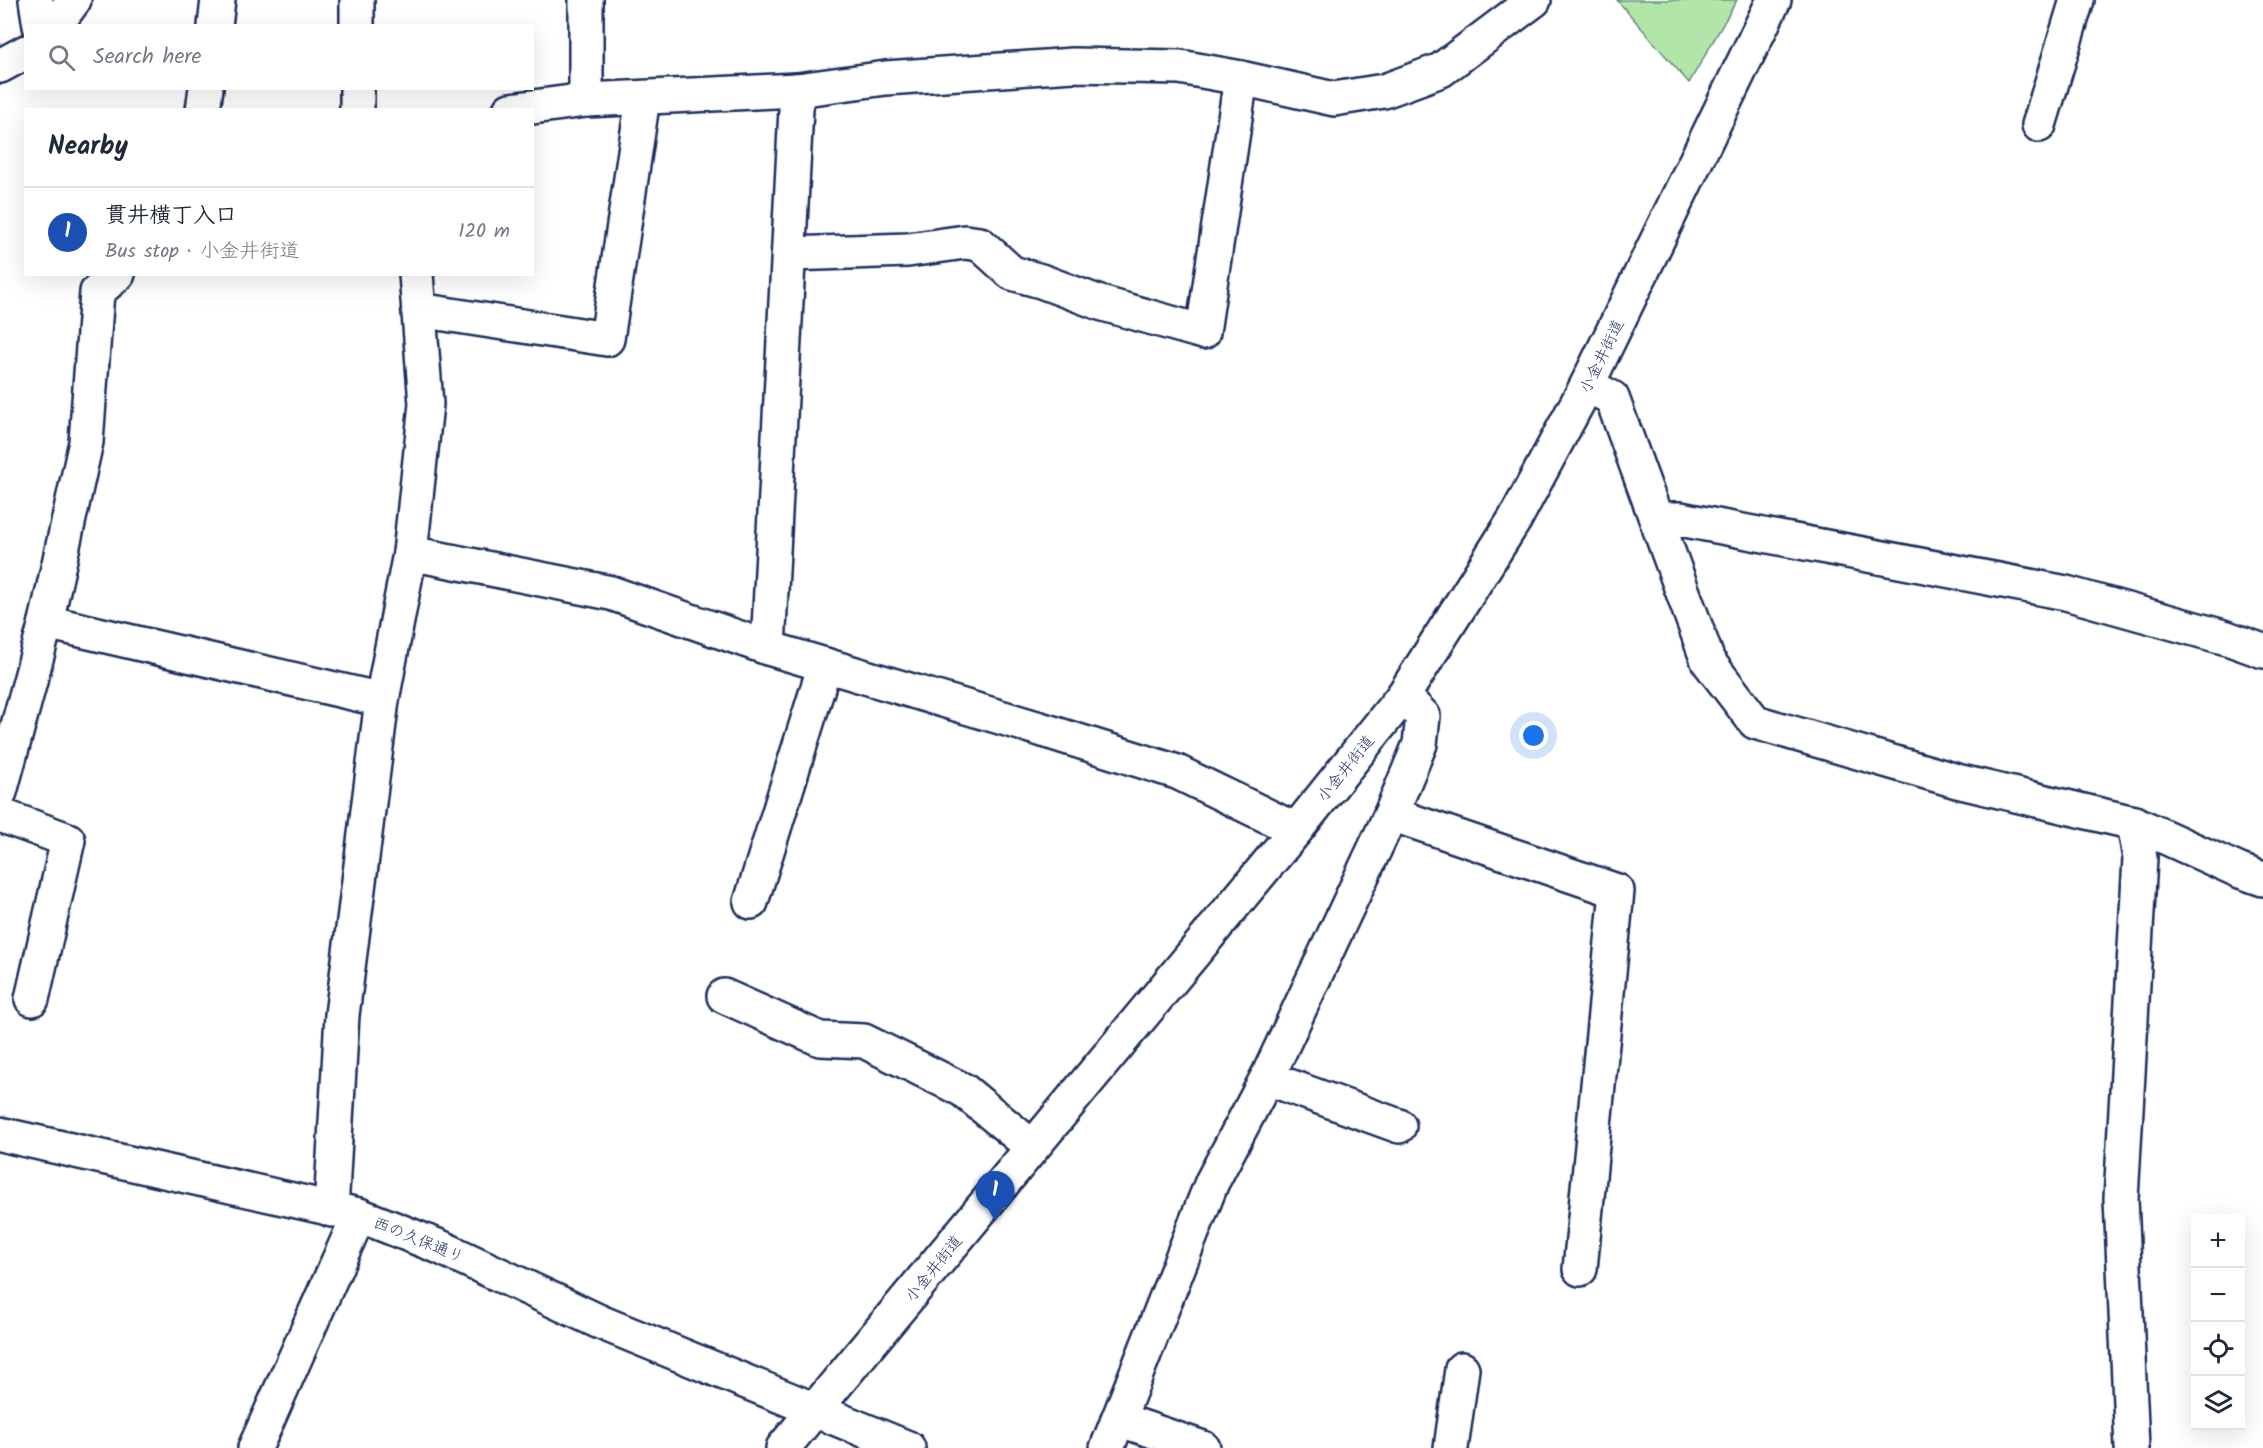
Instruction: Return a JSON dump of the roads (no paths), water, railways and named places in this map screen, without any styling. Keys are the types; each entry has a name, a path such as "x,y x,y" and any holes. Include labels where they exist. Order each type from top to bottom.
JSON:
{"street":[{"path":"36,0 40,24"},
{"path":"56,24 74,0"},
{"path":"215,24 218,0"},
{"path":"357,0 357,24"},
{"path":"586,0 586,100"},
{"path":"525,108 586,100 797,90 886,78 1073,65 1180,68 1241,78 1334,99 1384,92 1441,70 1534,0"},
{"name":"小金井街道","path":"783,1448 1296,830 1403,696 1515,519 1587,385 1774,0"},
{"path":"2039,125 2077,0"},
{"path":"0,66 24,53"},
{"path":"789,254 908,250 965,243 980,244 1012,273 1100,303 1203,332 1241,78"},
{"path":"203,108 206,90"},
{"path":"357,90 357,108"},
{"path":"768,648 797,90"},
{"path":"419,310 607,339 643,98"},
{"path":"0,792 46,622 86,442 97,292 116,276"},
{"path":"255,1448 345,1212 342,1015 382,700 410,553 426,405 416,276"},
{"path":"1587,385 1612,398 1708,661 1755,722 1957,781 2134,823 2240,871 2263,879"},
{"path":"1657,519 1680,519 2066,593 2227,638 2263,651"},
{"path":"410,553 611,593 768,648 1177,772 1296,830"},
{"path":"46,622 382,700"},
{"path":"751,902 825,665"},
{"path":"1203,1448 1113,1434 1212,1182 1267,1078 1391,814 1420,744 1423,716 1403,696"},
{"path":"1391,814 1617,891 1580,1269"},
{"path":"0,815 68,840 32,999"},
{"path":"2132,1448 2121,1199 2140,858 2134,823"},
{"path":"724,996 820,1039 864,1041 963,1090 1032,1147"},
{"path":"1267,1078 1399,1126"},
{"name":"西の久保通り","path":"0,1134 345,1212 440,1247 600,1322 908,1448"},
{"path":"1451,1448 1462,1369"}],"place":[{"name":"貫井横丁入口","path":"995,1221"}]}
